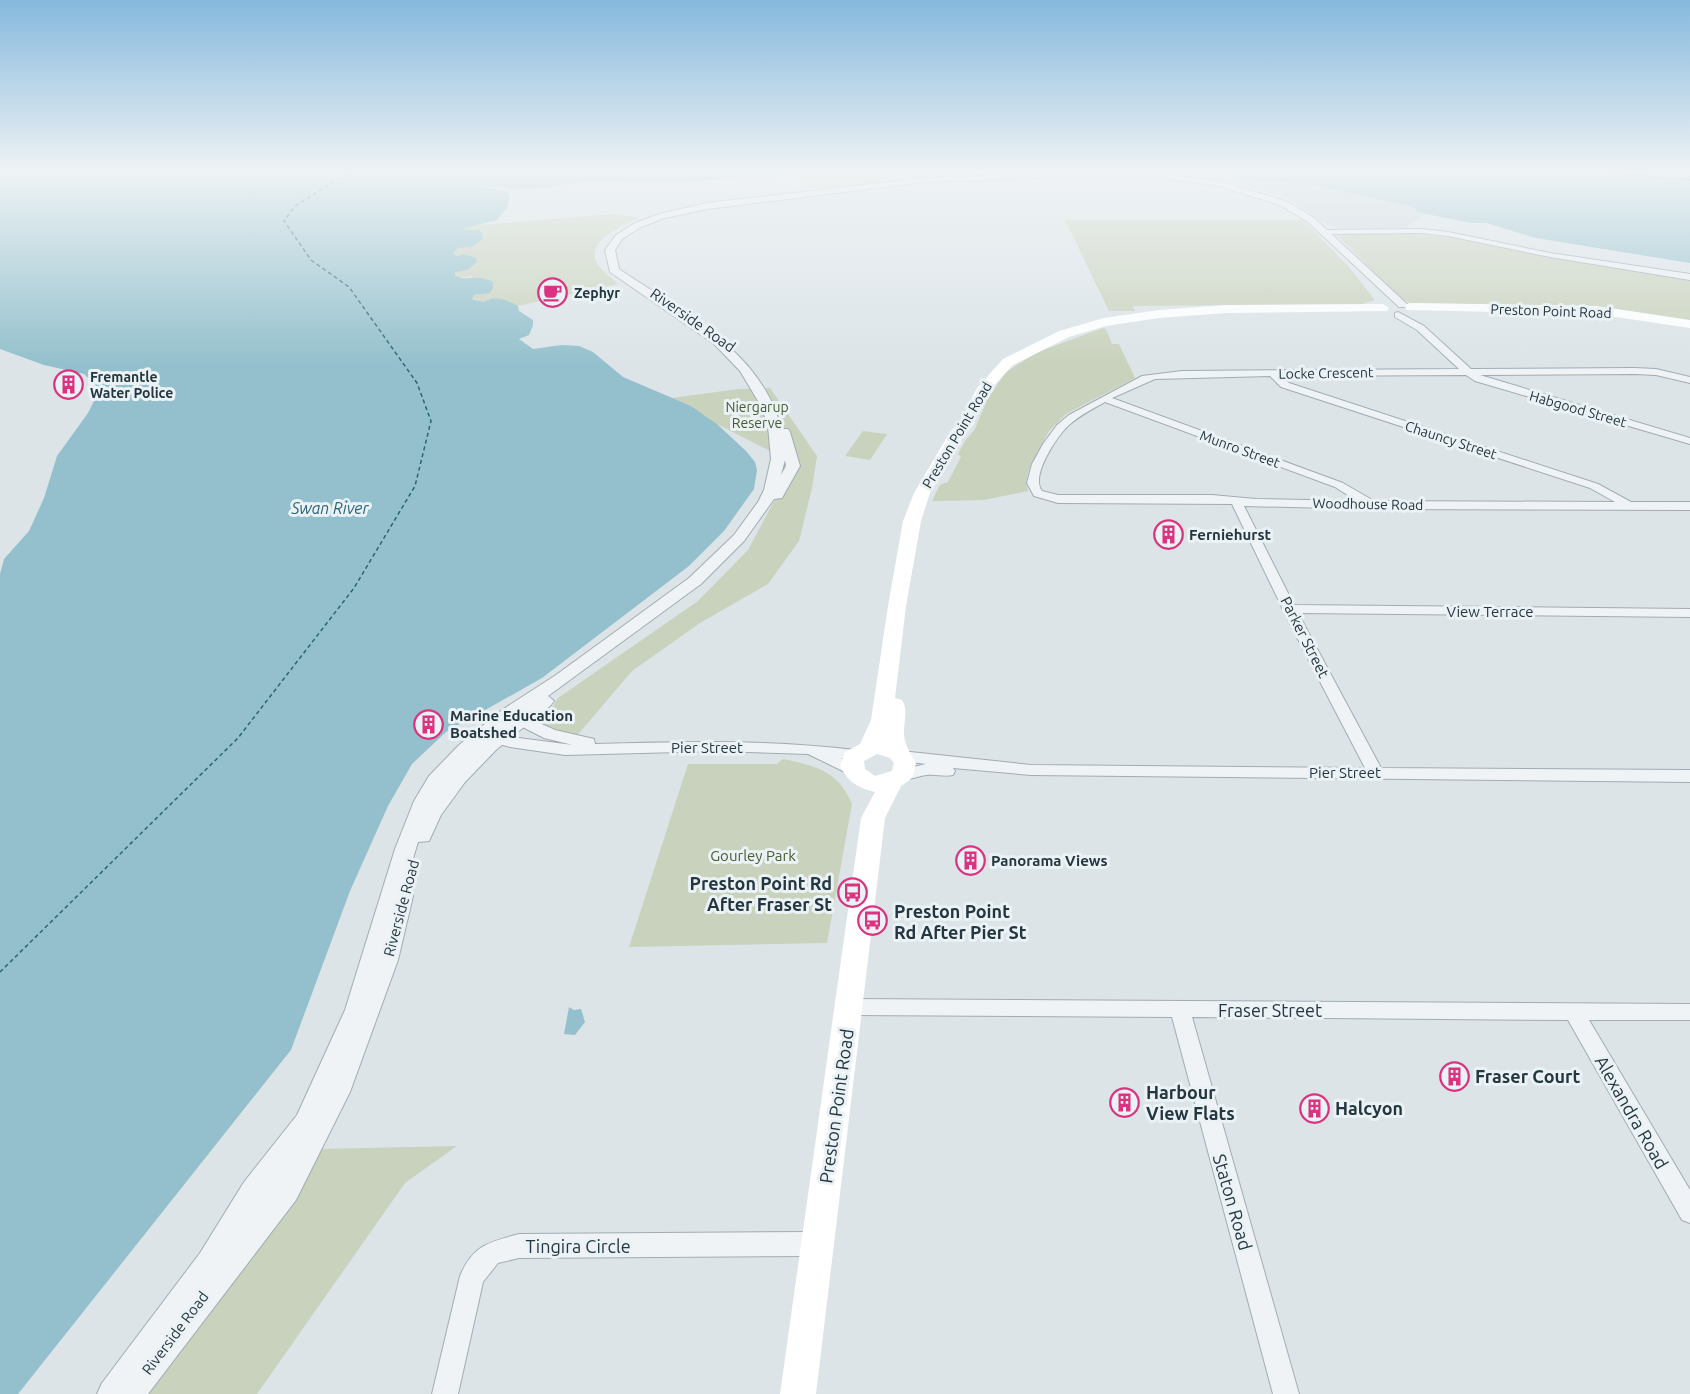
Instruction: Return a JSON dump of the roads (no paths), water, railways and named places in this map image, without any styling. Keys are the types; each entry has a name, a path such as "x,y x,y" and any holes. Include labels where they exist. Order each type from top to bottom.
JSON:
{"main road":[{"name":"Preston Point Road","path":"873,818 861,764 882,720 897,606 912,521 919,500 958,432 967,424 969,415 984,388 993,375 1008,362 1064,334 1104,322 1134,316 1266,308 1592,313 1690,325"},
{"name":"Preston Point Road","path":"798,1394 873,818 898,766 893,721 906,607 927,506 941,474 963,439 976,424 990,393 1006,371 1028,356 1072,336 1137,319 1259,311 1400,310"},
{"path":"861,764 884,748 898,766"},
{"path":"861,764 898,766"}],"street":[{"path":"614,267 610,250 616,240 623,235"},
{"path":"1327,235 1400,310 1468,372"},
{"path":"1459,235 1550,255 1690,277"},
{"name":"Riverside Road","path":"515,717 699,585 759,526 793,466 772,396 752,366 717,334 614,267"},
{"name":"Riverside Road","path":"113,1394 210,1263 254,1191 306,1123 357,1010 393,882 424,801 448,766 696,581 739,538 765,503 775,478 778,459 774,426 767,406 746,369 718,342 625,278 614,270 614,267"},
{"name":"Locke Crescent","path":"1046,497 1034,489 1032,476 1047,443 1066,422 1147,378 1182,374 1635,371 1656,372 1690,380"},
{"name":"Habgood Street","path":"1468,372 1489,383 1690,441"},
{"name":"Chauncy Street","path":"1273,374 1285,385 1594,486 1630,505"},
{"name":"Munro Street","path":"1105,399 1339,485 1372,505"},
{"name":"Woodhouse Road","path":"1046,497 1372,505 1690,506"},
{"name":"Parker Street","path":"1236,501 1375,772"},
{"name":"View Terrace","path":"1290,609 1690,612"},
{"name":"Pier Street","path":"515,717 550,734 605,747"},
{"name":"Riverside Road","path":"129,1394 290,1183 337,1092 364,1023 387,960 404,886 426,826 442,796 473,761 491,736"},
{"name":"Pier Street","path":"491,736 510,742 565,750 605,747 718,746 808,749 861,764"},
{"name":"Pier Street","path":"898,766 978,773 1000,769 1690,776"},
{"name":"Fraser Street","path":"849,1007 1690,1012"},
{"name":"Staton Road","path":"1180,1009 1286,1394"},
{"name":"Alexandra Road","path":"1573,1011 1690,1212"},
{"name":"Tingira Circle","path":"445,1394 472,1276 491,1252 519,1246 818,1244"}],"water":[{"name":"Swan River","path":"0,235 483,235 482,240 472,247 458,248 453,253 457,256 463,254 476,258 477,262 467,270 455,272 455,276 482,278 493,282 490,293 474,295 472,299 484,302 501,299 518,306 519,311 533,320 529,335 519,339 533,349 562,345 579,346 593,352 623,377 691,406 717,424 746,451 755,462 757,470 754,489 724,531 689,566 542,678 446,732 412,764 388,806 350,891 291,1050 18,1394 0,1394 0,574 4,559 29,531 44,498 57,456 88,413 97,395 104,393 84,374 44,365 0,349"},
{"path":"1526,235 1690,235 1690,263"},
{"path":"569,1007 574,1010 581,1009 585,1022 575,1035 564,1034"}],"place":[{"name":"Zephyr","path":"553,293"},
{"name":"Fremantle Water Police","path":"69,385"},
{"name":"Ferniehurst","path":"1168,534"},
{"name":"Marine Education Boatshed","path":"429,724"},
{"name":"Panorama Views","path":"970,860"},
{"name":"Preston Point Rd After Fraser St","path":"853,893"},
{"name":"Preston Point Rd After Pier St","path":"873,921"},
{"name":"Fraser Court","path":"1454,1076"},
{"name":"Harbour View Flats","path":"1125,1102"},
{"name":"Halcyon","path":"1314,1108"}],"park label":[{"name":"Niergarup Reserve","path":"757,415"},
{"name":"Gourley Park","path":"753,855"}]}
